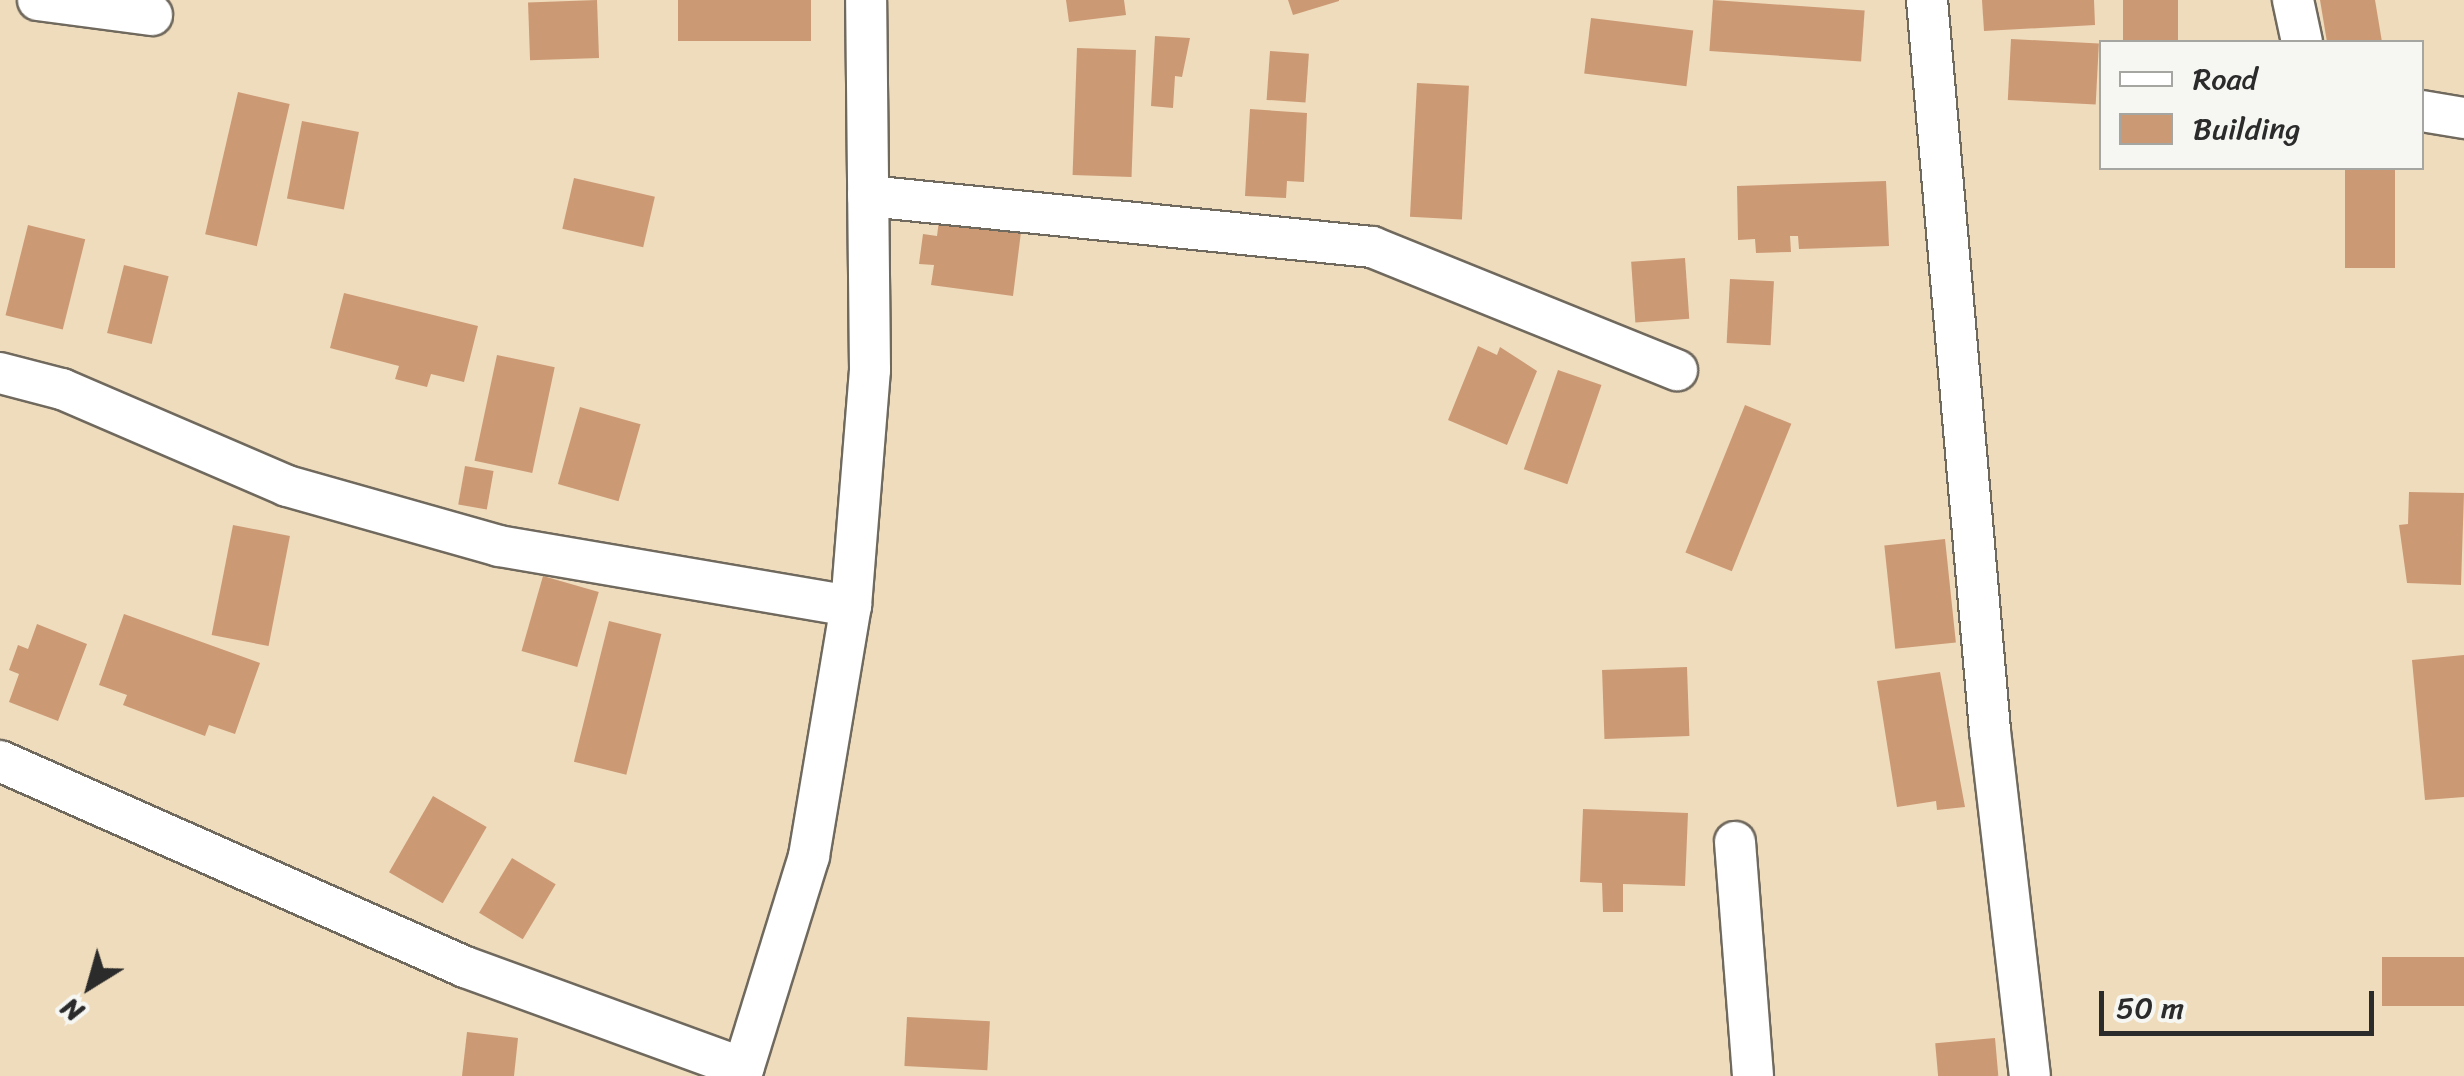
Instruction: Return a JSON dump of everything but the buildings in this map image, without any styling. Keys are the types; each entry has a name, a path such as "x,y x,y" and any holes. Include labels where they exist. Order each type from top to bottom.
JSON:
{"street":[{"path":"38,0 152,15"},
{"path":"0,761 465,967 742,1072 809,856 850,606 870,370 866,0"},
{"path":"1927,0 1990,732 2030,1076"},
{"path":"2293,0 2302,40"},
{"path":"2424,111 2464,118"},
{"path":"868,196 1372,247 1677,370"},
{"path":"0,372 62,389 287,486 499,546 850,606"},
{"path":"1734,842 1753,1076"}]}
